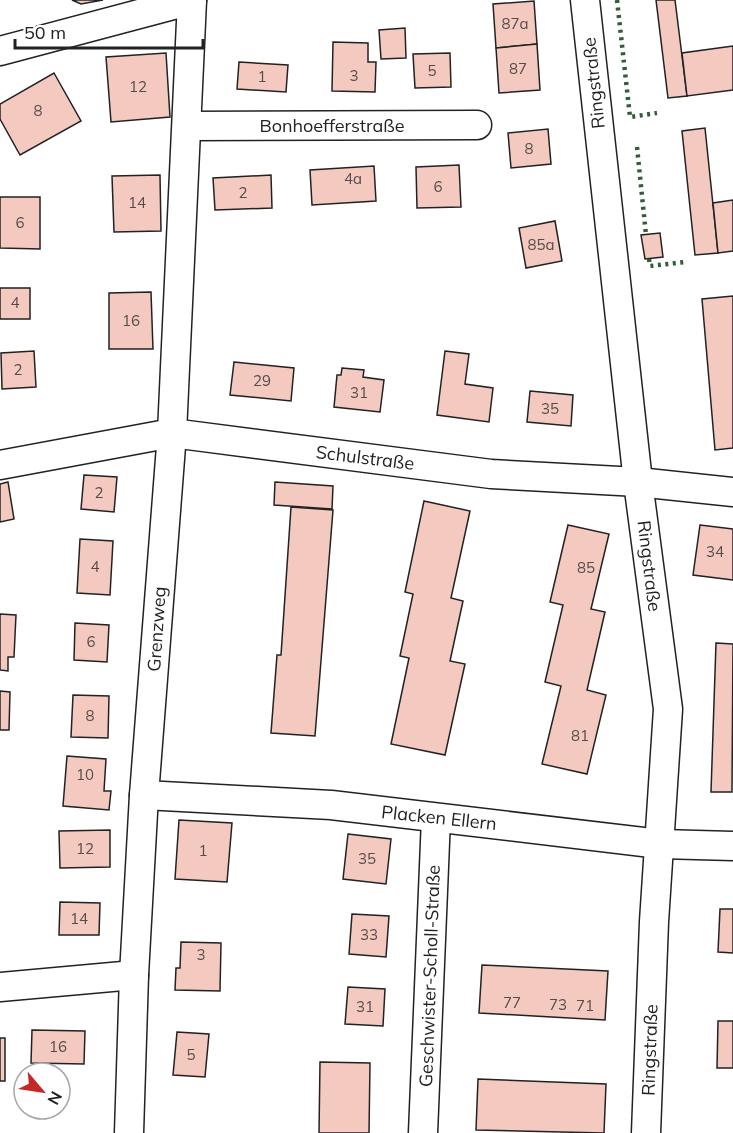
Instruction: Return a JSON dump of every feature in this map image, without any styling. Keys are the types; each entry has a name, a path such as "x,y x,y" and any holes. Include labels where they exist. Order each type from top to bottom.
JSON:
{"street":[{"path":"0,51 192,0"},
{"name":"Grenzweg","path":"129,1133 134,975 144,795 172,433 192,0"},
{"name":"Ringstraße","path":"585,0 638,482 668,709 646,1133"},
{"name":"Bonhoefferstraße","path":"187,126 477,125"},
{"name":"Schulstraße","path":"0,465 172,433 491,474 638,482 733,492"},
{"name":"Placken Ellern","path":"144,795 331,805 660,844 733,846"},
{"name":"Geschwister-Scholl-Straße","path":"423,1133 436,818"},
{"path":"0,987 134,975"}],"building":[{"path":"72,0 103,0 81,4"},
{"path":"656,0 675,0 687,96 668,98"},
{"path":"534,1 537,44 496,48 493,4"},
{"path":"405,28 406,58 381,59 379,30"},
{"path":"333,42 368,43 368,62 376,62 375,92 332,91"},
{"path":"537,44 540,90 499,93 496,48"},
{"path":"733,46 733,90 687,96 682,53"},
{"path":"166,53 170,117 111,122 106,57"},
{"path":"450,53 451,87 415,88 413,54"},
{"path":"239,62 288,65 286,92 237,89"},
{"path":"54,73 81,121 20,155 0,119 0,104"},
{"path":"705,128 718,253 695,255 682,131"},
{"path":"548,129 551,164 511,168 508,133"},
{"path":"459,165 461,207 417,208 416,167"},
{"path":"374,166 376,201 312,205 310,170"},
{"path":"160,175 161,231 114,232 112,176"},
{"path":"271,175 272,208 215,210 213,178"},
{"path":"0,197 40,197 40,249 0,248"},
{"path":"733,200 733,251 718,253 713,203"},
{"path":"555,221 562,261 526,268 519,228"},
{"path":"660,233 663,257 645,259 641,235"},
{"path":"0,288 30,288 30,319 0,319"},
{"path":"151,292 153,349 109,349 109,293"},
{"path":"733,296 733,448 715,450 702,299"},
{"path":"34,351 36,387 2,389 1,353"},
{"path":"445,351 469,354 465,384 493,388 489,422 437,415"},
{"path":"234,362 294,368 291,401 230,395"},
{"path":"342,368 364,370 363,377 384,380 380,412 334,407 337,375 341,375"},
{"path":"530,391 573,395 571,426 527,422"},
{"path":"84,475 117,477 114,512 81,509"},
{"path":"8,482 14,519 0,522 0,484"},
{"path":"275,482 333,486 332,509 274,505"},
{"path":"424,501 470,511 451,598 463,601 450,661 465,664 445,755 391,744 409,658 400,656 413,594 405,592"},
{"path":"291,507 333,510 315,736 271,733 277,655 281,655"},
{"path":"568,525 609,534 591,609 605,612 587,690 606,695 587,774 542,764 561,686 545,682 563,605 550,602"},
{"path":"700,525 733,529 733,580 693,575"},
{"path":"80,539 113,541 110,595 77,593"},
{"path":"0,614 16,615 14,657 8,657 8,671 0,670"},
{"path":"75,623 109,625 107,662 74,660"},
{"path":"716,643 733,644 732,792 711,792"},
{"path":"0,691 10,692 9,730 0,730"},
{"path":"73,695 109,696 108,738 71,737"},
{"path":"67,756 106,759 104,791 111,791 109,810 63,806"},
{"path":"179,820 232,823 227,882 175,879"},
{"path":"110,830 110,867 60,868 59,831"},
{"path":"348,834 391,839 386,884 343,879"},
{"path":"60,902 100,903 99,935 59,935"},
{"path":"720,909 733,909 733,953 718,952"},
{"path":"352,914 389,916 386,957 349,954"},
{"path":"181,942 221,943 220,991 175,990 176,968 180,968"},
{"path":"482,965 608,971 605,1020 479,1013"},
{"path":"348,987 385,989 383,1026 345,1024"},
{"path":"718,1021 733,1021 733,1068 717,1068"},
{"path":"32,1030 85,1031 84,1064 72,1064 72,1061 31,1061"},
{"path":"177,1032 209,1034 205,1077 173,1075"},
{"path":"0,1038 5,1038 5,1081 0,1081"},
{"path":"320,1062 370,1063 369,1133 319,1133"},
{"path":"478,1079 606,1084 604,1133 476,1130"}],"hedge":[{"path":"617,0 630,117 657,113"},
{"path":"637,147 646,235"},
{"path":"649,259 650,266 685,262"}]}
